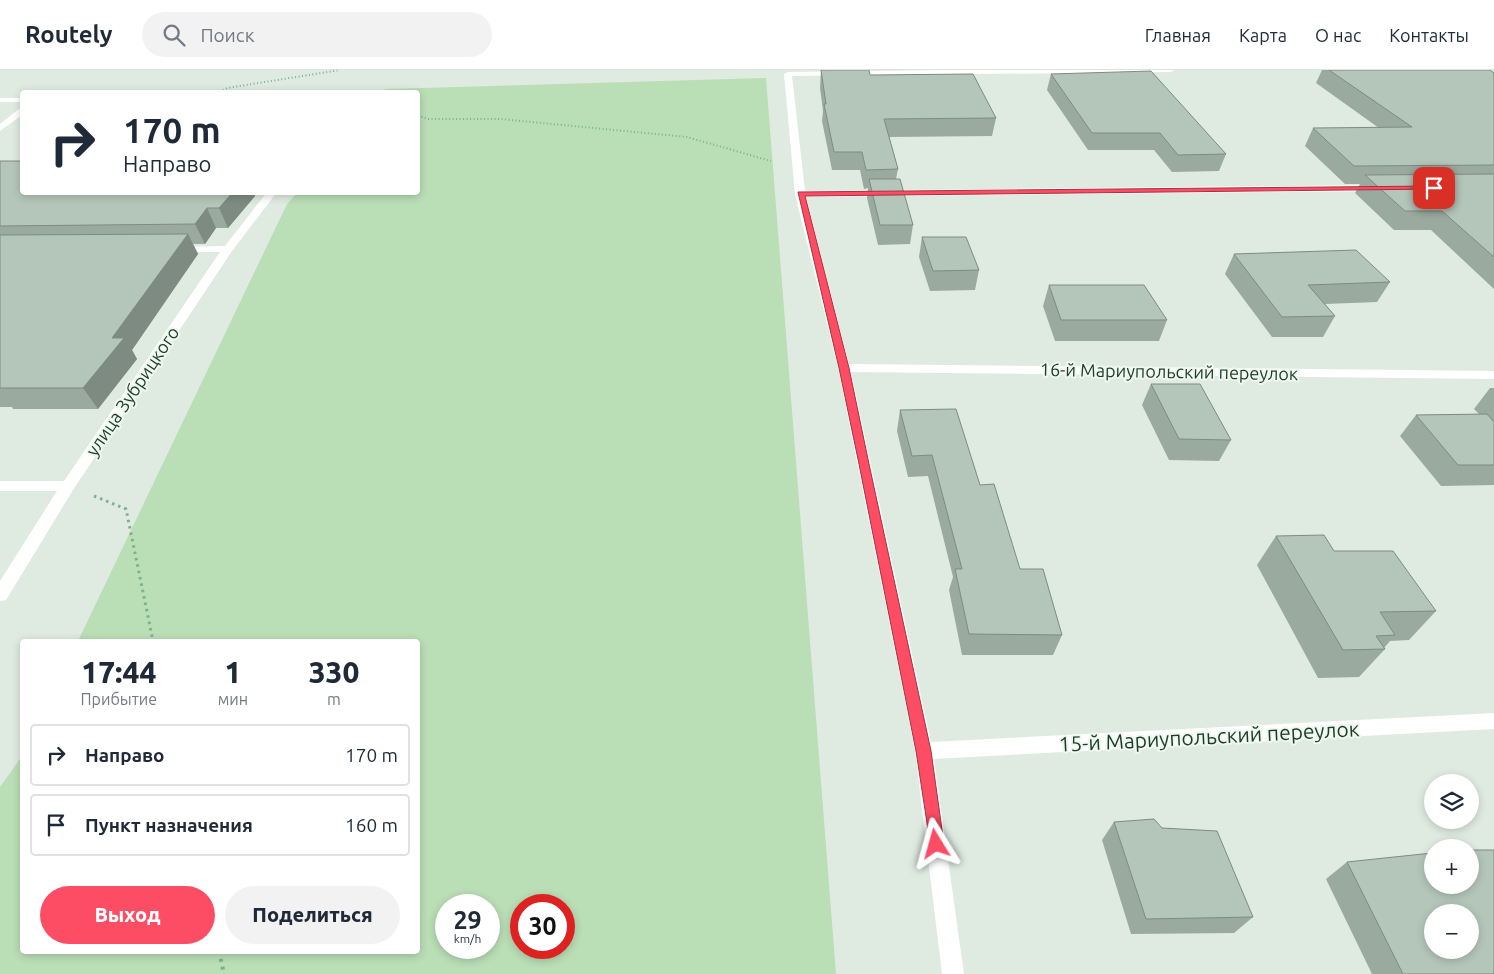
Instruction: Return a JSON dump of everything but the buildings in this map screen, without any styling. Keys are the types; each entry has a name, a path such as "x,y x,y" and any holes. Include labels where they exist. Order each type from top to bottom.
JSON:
{"street":[{"path":"953,974 924,751 844,368 800,194 788,74 1171,70"},
{"path":"0,100 20,100"},
{"path":"0,128 20,113"},
{"path":"800,194 1385,188"},
{"name":"улица Зубрицкого","path":"0,595 68,486 228,249 270,195"},
{"path":"168,249 228,249"},
{"name":"16-й Мариупольский переулок","path":"844,368 1494,374"},
{"path":"0,486 68,486"},
{"name":"15-й Мариупольский переулок","path":"924,751 1494,721"}],"path":[{"path":"224,90 340,70"},
{"path":"420,117 428,119 500,119 687,137 798,169"},
{"path":"68,486 126,509 153,639"},
{"path":"219,954 224,974"}],"green space":[{"path":"766,78 836,974 0,974 0,787 20,759 20,954 420,954 420,639 79,639 287,204 295,195 420,195 420,90 384,90"}],"route":[{"path":"936,844 924,751 844,368 800,194 1434,188"}]}
